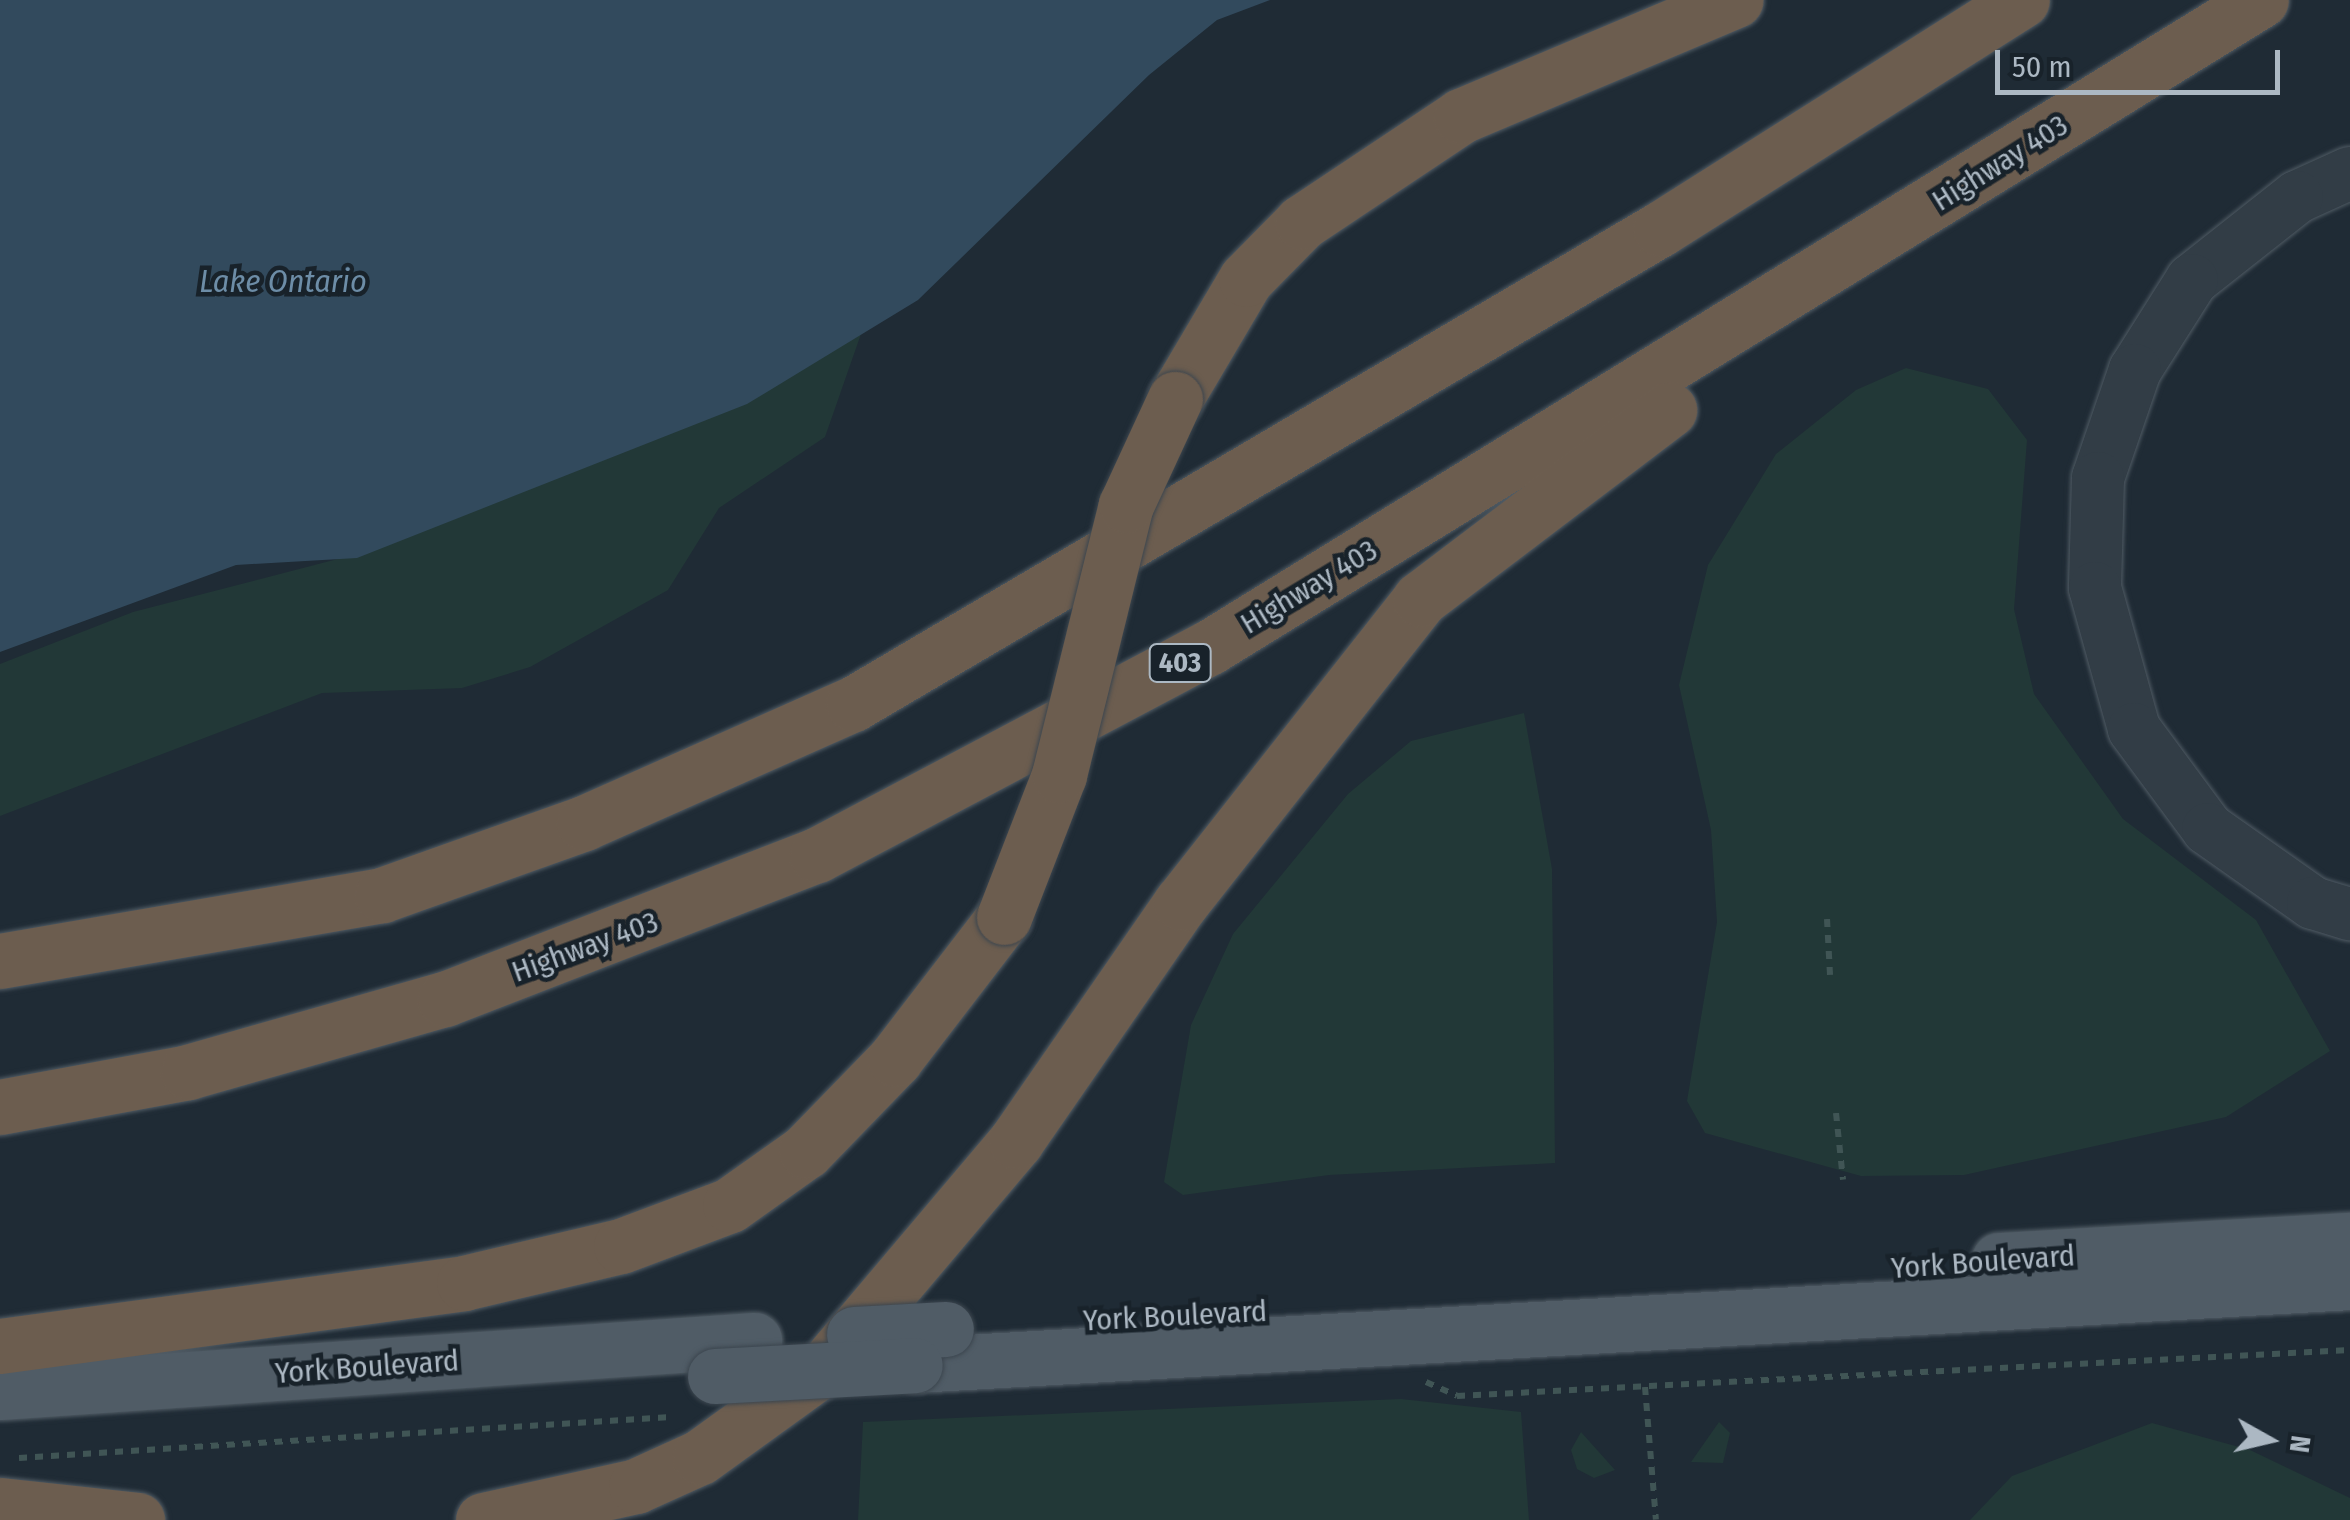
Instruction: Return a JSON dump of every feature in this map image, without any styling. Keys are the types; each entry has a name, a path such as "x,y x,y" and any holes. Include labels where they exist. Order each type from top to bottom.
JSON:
{"highway":[{"path":"0,1346 464,1283 621,1246 730,1205 806,1151 895,1060 1004,917 1059,775 1126,505 1175,400 1246,279 1302,222 1461,116 1735,0"},
{"path":"0,961 382,895 584,823 854,704 1610,260 2022,0"},
{"name":"Highway 403","path":"0,1107 188,1072 446,998 817,855 1210,647 2261,0"},
{"path":"482,1520 636,1486 700,1456 826,1366 1016,1141 1181,903 1420,599 1610,449 1861,283 2190,44"},
{"path":"0,1505 137,1520"}],"main road":[{"name":"York Boulevard","path":"0,1424 715,1376 931,1347 2350,1240"},
{"name":"York Boulevard","path":"0,1392 754,1340 931,1347 2350,1282"}],"street":[{"path":"2350,173 2297,196 2192,280 2135,370 2098,478 2096,588 2134,729 2208,829 2314,902 2350,914"}],"path":[{"path":"1827,920 1830,974"},
{"path":"1836,1113 1843,1180"},
{"path":"1411,1376 1457,1396 2350,1350"},
{"path":"1645,1387 1656,1520"},
{"path":"0,1459 677,1417"}],"green space":[{"path":"869,311 825,437 719,508 668,590 530,667 462,688 322,693 0,816 0,664 133,612 353,555"},
{"path":"1906,368 1988,389 2027,440 2014,609 2034,694 2123,819 2256,920 2330,1051 2226,1117 1964,1175 1861,1176 1705,1133 1687,1101 1717,922 1711,830 1679,685 1708,565 1776,454 1856,390"},
{"path":"1524,713 1552,869 1555,1163 1329,1175 1183,1195 1164,1182 1191,1025 1233,934 1348,794 1411,741"},
{"path":"1401,1399 1521,1412 1529,1520 858,1520 863,1422"},
{"path":"1719,1422 1730,1433 1723,1463 1691,1462"},
{"path":"2152,1423 2250,1450 2350,1498 2350,1520 1970,1520 2012,1476"},
{"path":"1581,1432 1615,1470 1594,1478 1577,1469 1571,1450"}],"water":[{"name":"Lake Ontario","path":"0,0 1270,0 1217,20 1149,75 918,300 747,404 357,558 236,565 0,652"}]}
